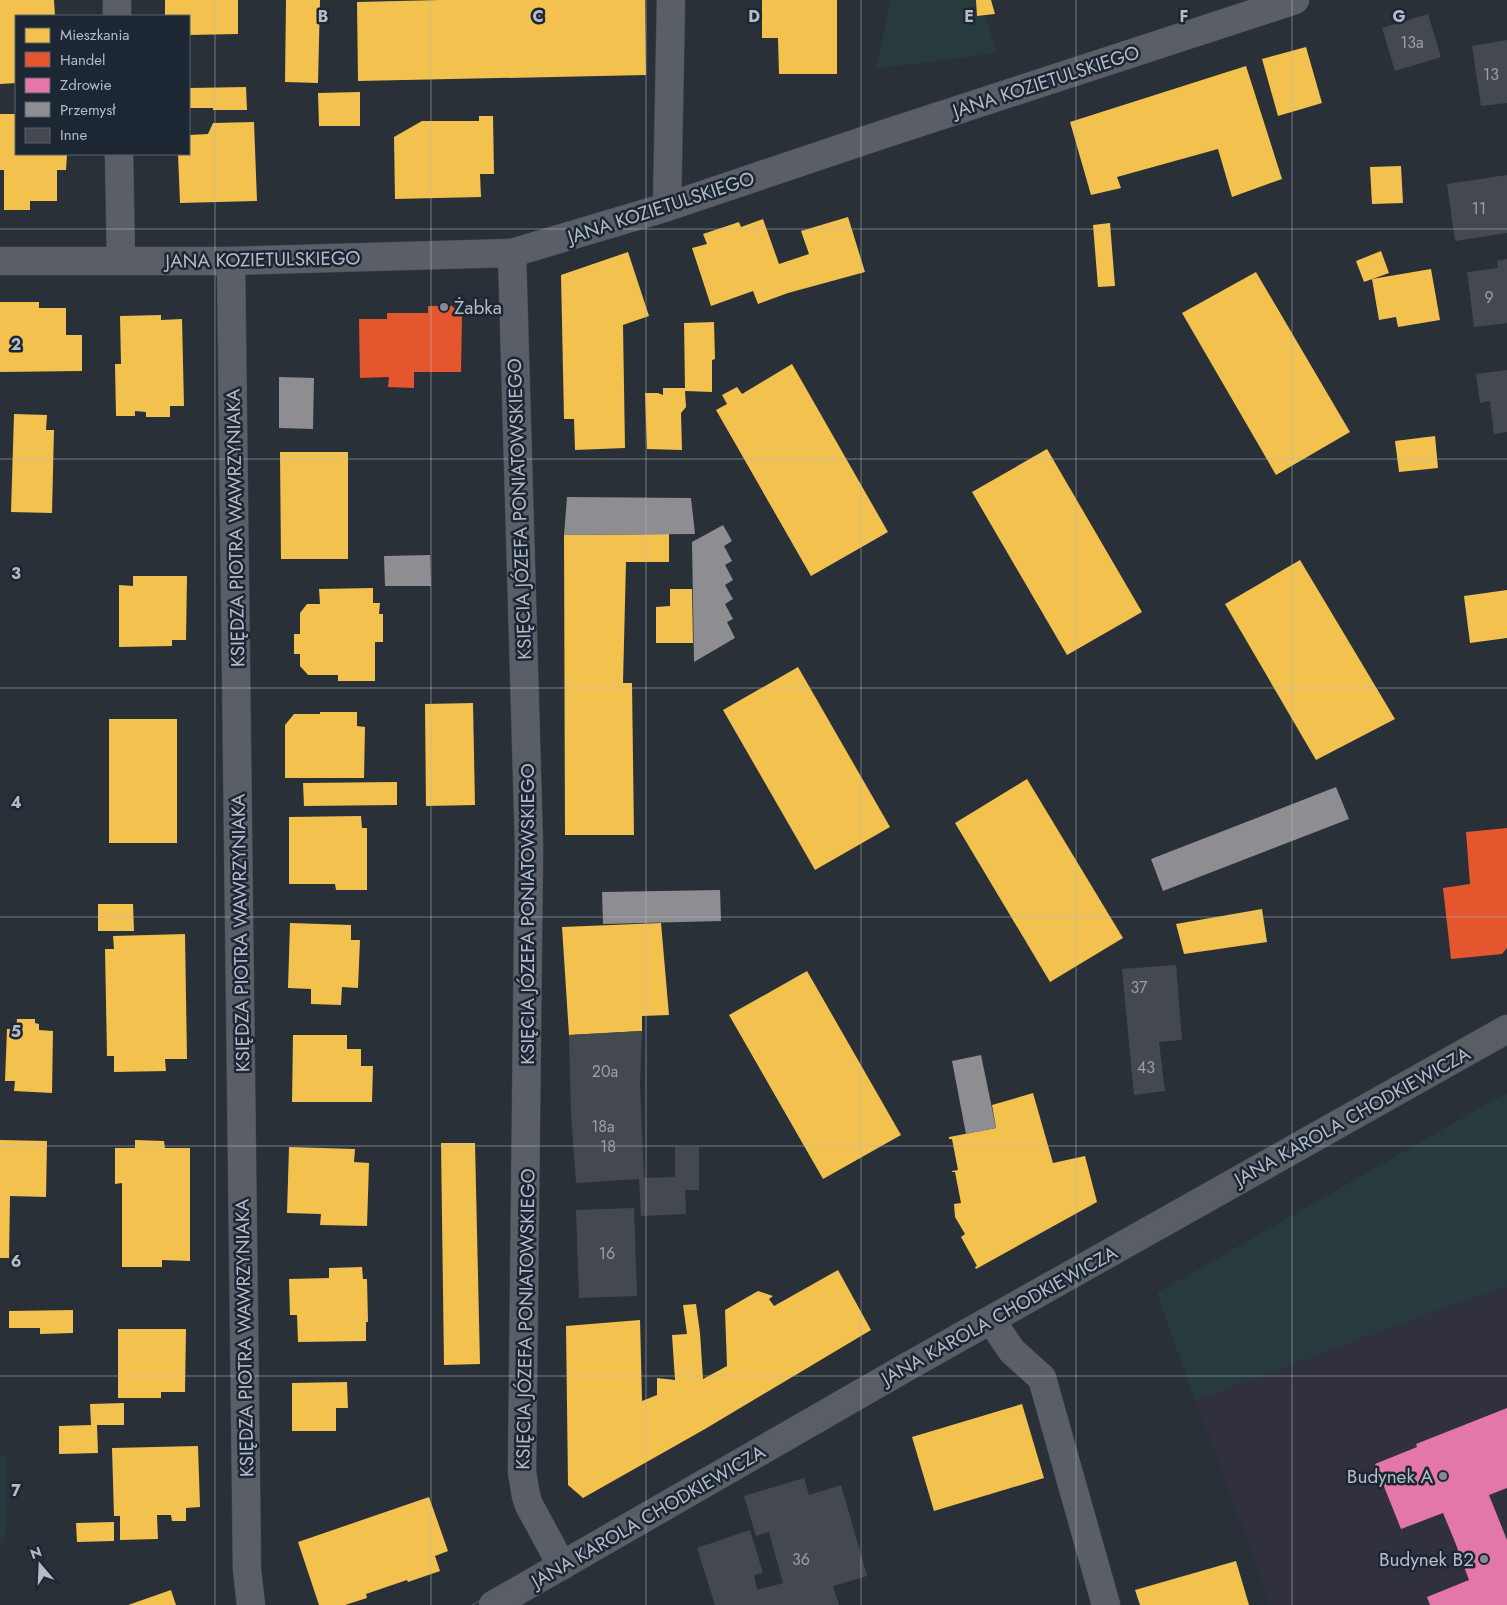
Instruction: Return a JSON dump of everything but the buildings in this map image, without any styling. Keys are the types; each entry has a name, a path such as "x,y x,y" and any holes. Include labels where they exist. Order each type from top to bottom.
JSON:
{"street":[{"path":"117,0 117,15"},
{"path":"667,207 671,0"},
{"name":"JANA KOZIETULSKIEGO","path":"0,262 231,261 512,253 667,207 1295,0"},
{"path":"119,155 121,260"},
{"name":"KSIĘCIA JÓZEFA PONIATOWSKIEGO","path":"512,253 529,845 522,1472 529,1505 562,1566"},
{"name":"KSIĘDZA PIOTRA WAWRZYNIAKA","path":"231,261 247,1570 251,1605"},
{"name":"JANA KAROLA CHODKIEWICZA","path":"493,1605 991,1320 1507,1029"},
{"path":"991,1320 1012,1351 1042,1378 1106,1605"}],"shaded area":[{"path":"1507,1094 1507,1605 1271,1605 1157,1293"}],"green space":[{"path":"891,0 980,0 997,53 876,69"},
{"path":"1507,1094 1507,1287 1441,1309 1195,1401 1157,1293"},
{"path":"0,1456 7,1456 5,1543 0,1543"}],"tram line":[{"path":"472,1605 617,1524 817,1406 1507,1018"},
{"path":"514,1605 910,1376 1507,1040"}],"place":[{"name":"Żabka","path":"444,307"},
{"name":"Budynek A","path":"1443,1476"},
{"name":"Budynek B2","path":"1484,1559"}]}
